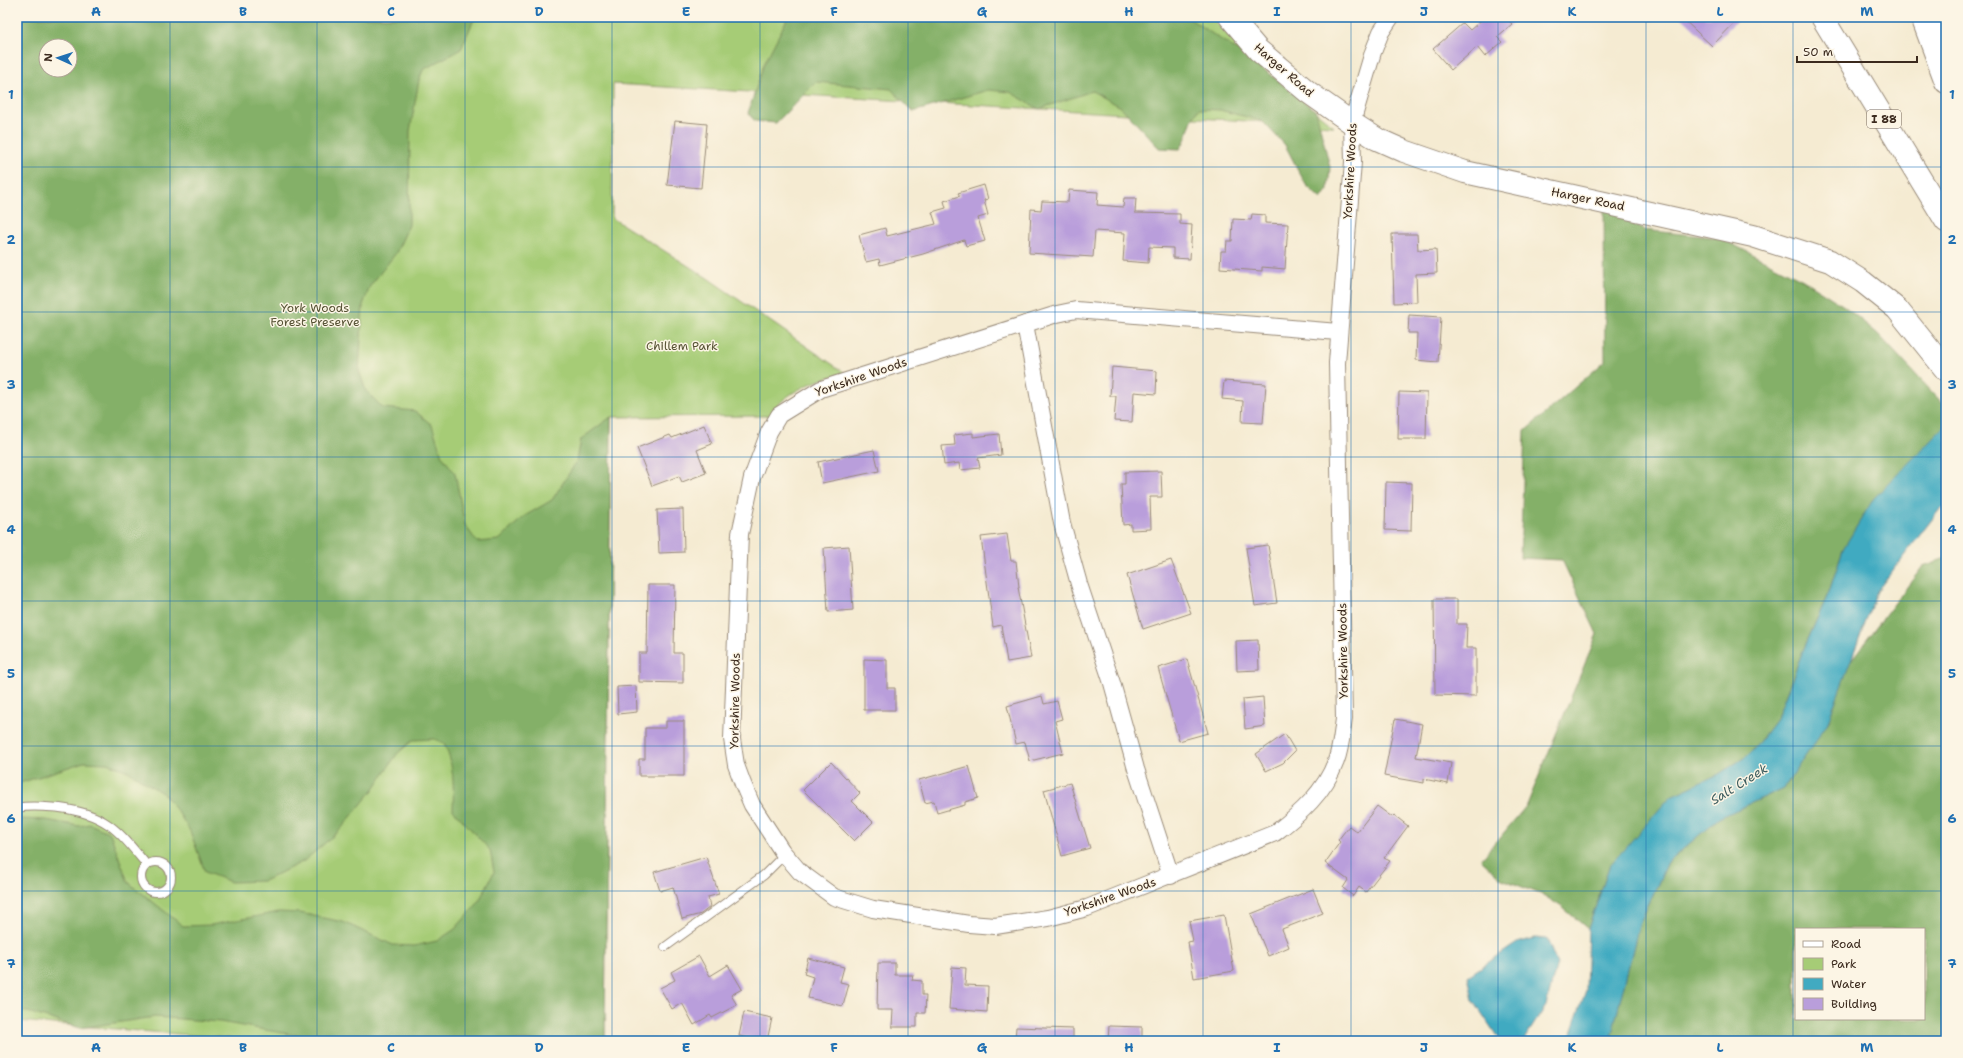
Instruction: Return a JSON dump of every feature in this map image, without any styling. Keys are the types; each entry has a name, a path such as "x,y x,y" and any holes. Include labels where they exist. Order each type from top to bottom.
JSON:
{"main road":[{"name":"Harger Road","path":"1230,17 1258,50 1283,72 1352,123 1377,139 1465,172 1753,236 1830,261 1863,282 1897,309 1946,370"},
{"name":"I 88","path":"1822,17 1946,221"},
{"path":"1922,17 1946,82"},
{"path":"1934,17 1946,31"}],"street":[{"name":"Yorkshire Woods","path":"1338,332 1076,310 1025,324 821,389 779,415 768,432 752,478 740,534 732,739 736,765 752,805 785,854 800,872 834,897 851,903 880,910 969,924 995,926 1048,918 1087,908 1171,876 1275,833 1296,817 1315,798 1336,762 1344,719 1337,363 1338,332 1353,162 1352,123 1373,52 1381,32 1392,17"},
{"name":"Yorkshire Woods","path":"1025,324 1062,523 1079,584 1112,683 1136,769 1171,876"}],"lane":[{"path":"17,808 32,805 76,810 90,814 105,822 123,837 146,864"},
{"path":"665,948 764,875 785,854"}],"green space":[{"name":"York Woods Forest Preserve","path":"17,17 1211,17 1252,60 1333,126 613,84 612,218 706,277 845,373 820,380 796,391 782,401 770,416 611,417 605,1041 263,1041 17,1021"},
{"name":"York Woods Forest Preserve","path":"17,17 475,17 461,49 423,70 419,80 410,131 409,225 396,253 370,286 363,305 359,371 366,391 383,408 415,411 432,425 442,456 455,473 465,525 477,542 499,540 523,517 552,500 577,461 581,439 611,417 605,1041 363,1041 334,1037 294,1035 220,1022 155,1017 80,1028 28,1012 17,1011 17,819 46,820 79,826 90,824 110,833 128,882 183,926 211,925 279,912 300,913 343,922 393,945 414,946 437,941 455,929 478,903 494,872 490,850 453,810 452,767 450,759 444,743 434,739 413,740 397,754 373,790 340,830 304,861 264,881 231,882 205,872 190,831 165,795 128,771 107,763 84,762 17,784"},
{"path":"788,17 1187,17 1252,60 1316,111 1330,167 1328,189 1321,199 1306,185 1285,145 1262,121 1220,110 1199,109 1193,118 1186,139 1180,149 1159,148 1121,107 1092,91 1039,109 1010,92 988,90 913,112 891,89 816,82 776,123 755,121 748,113 764,64"},
{"path":"1604,208 1644,230 1720,238 1803,280 1844,306 1878,334 1946,407 1946,425 1922,450 1843,549 1829,592 1802,653 1777,718 1750,754 1719,774 1610,865 1588,929 1562,907 1543,895 1502,879 1481,860 1527,805 1597,634 1562,560 1520,558 1525,431 1605,361"},
{"path":"1946,559 1946,1041 1610,1041 1639,925 1668,862 1719,818 1784,788 1829,720 1849,663 1923,566"}],"water":[{"name":"Salt Creek","path":"1946,425 1946,505 1940,509 1877,591 1827,724 1784,788 1719,818 1668,862 1639,925 1610,1041 1568,1041 1586,990 1588,929 1610,865 1671,796 1719,774 1750,754 1777,718 1802,653 1829,592 1843,549 1874,498"},
{"path":"1535,938 1547,939 1557,964 1546,1006 1523,1041 1500,1041 1473,1000 1468,976 1517,943"}],"building":[{"path":"1485,17 1506,17 1512,24 1497,37 1502,42 1485,57 1477,47 1451,70 1433,49 1463,23 1470,30"},
{"path":"1681,17 1740,17 1712,46"},
{"path":"675,121 707,124 701,188 667,185"},
{"path":"984,185 988,199 984,200 988,215 978,218 985,241 966,246 964,240 923,254 880,265 879,259 866,262 859,235 885,228 887,236 936,224 932,212 946,208 944,201 960,196 958,193"},
{"path":"1069,190 1098,192 1097,205 1123,207 1124,198 1136,198 1135,213 1180,214 1180,224 1192,225 1190,259 1173,258 1173,248 1149,247 1148,263 1123,261 1125,233 1095,231 1093,257 1029,253 1031,209 1041,210 1042,201 1068,202"},
{"path":"1252,214 1265,215 1265,223 1288,224 1285,269 1262,267 1262,271 1220,268 1221,251 1226,251 1227,241 1232,241 1233,219 1251,220"},
{"path":"1392,234 1417,234 1418,250 1436,249 1437,273 1416,274 1417,302 1394,303"},
{"path":"1409,315 1441,317 1438,362 1416,360 1417,333 1408,333"},
{"path":"1112,367 1157,371 1156,394 1134,392 1132,422 1114,421 1116,396 1110,396"},
{"path":"1224,381 1266,384 1263,423 1242,422 1243,401 1222,399"},
{"path":"1399,392 1427,393 1426,439 1398,439"},
{"path":"704,425 712,444 697,450 706,473 682,482 679,476 652,486 637,448 670,435 672,438"},
{"path":"973,433 973,437 999,434 1001,455 978,458 980,468 960,470 959,463 944,465 942,446 955,445 954,435"},
{"path":"874,450 879,471 822,483 818,462"},
{"path":"1161,471 1162,497 1150,497 1151,529 1131,530 1131,524 1123,525 1121,484 1125,484 1125,472"},
{"path":"1386,482 1412,483 1411,531 1385,530"},
{"path":"683,509 684,552 659,553 657,510"},
{"path":"1007,534 1011,561 1016,561 1018,587 1031,658 1007,662 1001,625 993,627 981,537"},
{"path":"1268,545 1277,603 1255,606 1246,548"},
{"path":"849,546 853,610 828,612 824,548"},
{"path":"1171,560 1191,613 1143,629 1127,575"},
{"path":"648,585 675,585 674,653 683,653 683,683 639,682 639,653 647,653"},
{"path":"1434,599 1457,599 1457,624 1467,624 1466,648 1476,648 1476,696 1435,695"},
{"path":"1258,640 1259,670 1237,671 1236,641"},
{"path":"864,659 887,660 887,688 895,688 895,710 864,710"},
{"path":"1187,659 1208,733 1179,741 1158,668"},
{"path":"636,686 637,712 618,714 617,687"},
{"path":"1042,696 1044,704 1057,701 1062,719 1055,721 1063,753 1030,761 1025,742 1016,744 1007,706"},
{"path":"1263,697 1265,726 1245,729 1243,699"},
{"path":"1395,719 1422,724 1416,757 1451,763 1448,784 1424,779 1424,783 1384,776"},
{"path":"666,721 684,721 684,776 639,776 639,759 645,759 645,728 666,728"},
{"path":"1285,734 1295,751 1283,763 1266,771 1256,754"},
{"path":"831,762 860,793 852,801 873,822 854,841 803,790"},
{"path":"969,766 978,798 965,802 965,805 937,813 934,801 925,803 919,780"},
{"path":"1070,783 1090,848 1062,856 1044,790"},
{"path":"1377,806 1392,817 1394,815 1408,826 1384,858 1390,861 1366,892 1359,887 1353,896 1343,888 1348,880 1325,863 1340,842 1338,840 1349,826 1357,832"},
{"path":"706,857 719,894 708,897 710,907 701,914 682,919 673,887 660,891 654,872"},
{"path":"1313,889 1323,913 1282,929 1289,947 1268,956 1251,914"},
{"path":"1224,915 1234,971 1194,978 1188,942 1193,941 1189,921"},
{"path":"699,956 710,976 728,965 742,989 731,995 737,1005 712,1018 710,1015 694,1025 682,1003 672,1009 660,988 675,980 671,972"},
{"path":"808,958 844,967 840,982 849,984 843,1006 808,998 813,977 804,974"},
{"path":"878,963 895,963 895,975 913,975 912,980 922,981 922,995 926,995 925,1013 917,1013 917,1027 892,1027 893,1010 877,1010"},
{"path":"952,967 966,968 965,985 988,986 987,1012 949,1009"},
{"path":"744,1012 772,1018 767,1041 739,1036"},
{"path":"1109,1026 1142,1027 1142,1041 1108,1041"},
{"path":"1016,1027 1073,1029 1073,1041 1015,1041"}],"park label":[{"name":"Chillem Park","path":"682,346"}]}
